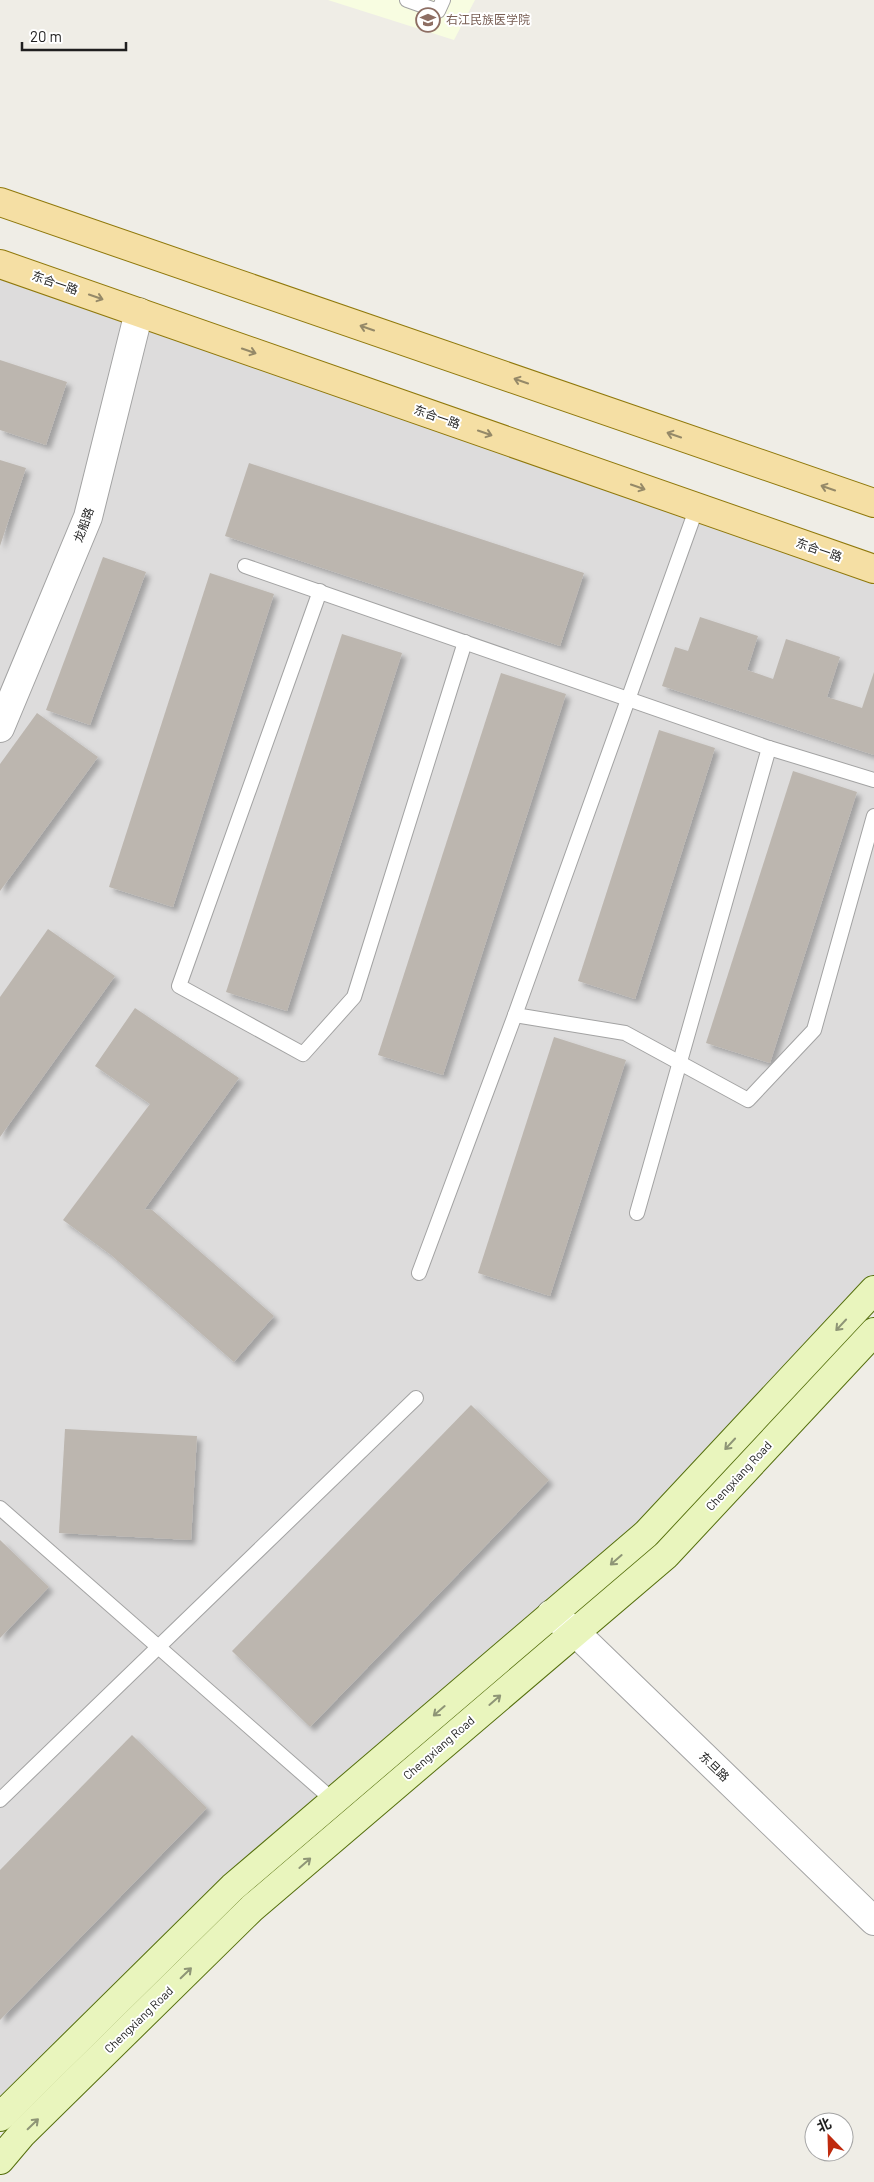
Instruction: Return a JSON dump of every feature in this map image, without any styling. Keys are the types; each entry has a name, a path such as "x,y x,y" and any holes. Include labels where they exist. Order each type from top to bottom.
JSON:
{"main road":[{"path":"0,202 874,504"},
{"name":"东合一路","path":"0,264 874,569"},
{"path":"0,2117 233,1888 646,1534 874,1290"},
{"name":"Chengxiang Road","path":"0,2160 22,2134 252,1908 666,1555 874,1332"}],"street":[{"name":"龙船路","path":"0,728 88,517 139,312"},
{"name":"东旦路","path":"552,1614 575,1632 874,1921"}],"lane":[{"path":"407,0 438,11 444,0"},
{"path":"419,1273 515,1015 697,507"},
{"path":"245,566 769,748 874,780"},
{"path":"320,591 179,986 303,1054 354,997 465,642"},
{"path":"637,1212 769,748"},
{"path":"515,1015 625,1033 748,1100 814,1030 874,816"},
{"path":"0,1800 416,1398"},
{"path":"0,1508 334,1801"}],"shaded area":[{"name":"右江民族医学院","path":"328,0 475,0 454,40"},
{"path":"0,264 874,569 874,1290 646,1534 0,2113"}],"building":[{"path":"0,360 67,382 46,445 0,430"},
{"path":"0,460 26,468 0,546"},
{"path":"249,463 584,573 560,646 225,536"},
{"path":"103,557 146,572 90,725 46,710"},
{"path":"210,573 274,594 173,907 109,887"},
{"path":"700,617 758,636 747,670 773,679 786,639 840,657 827,697 862,708 874,672 874,755 662,686 675,647 688,651"},
{"path":"342,634 402,653 287,1011 226,992"},
{"path":"501,673 566,694 443,1075 378,1055"},
{"path":"37,713 98,757 0,891 0,764"},
{"path":"659,730 715,748 635,999 578,981"},
{"path":"793,771 857,792 770,1063 706,1043"},
{"path":"48,929 115,976 0,1137 0,997"},
{"path":"135,1008 239,1078 144,1210 151,1209 274,1316 234,1362 111,1255 63,1220 150,1104 95,1066"},
{"path":"554,1037 626,1060 550,1296 478,1273"},
{"path":"471,1405 549,1480 310,1727 232,1651"},
{"path":"65,1429 197,1436 191,1540 59,1533"},
{"path":"0,1540 49,1587 0,1638"},
{"path":"132,1735 207,1808 0,2020 0,1870"}],"place":[{"name":"右江民族医学院","path":"428,20"}]}
